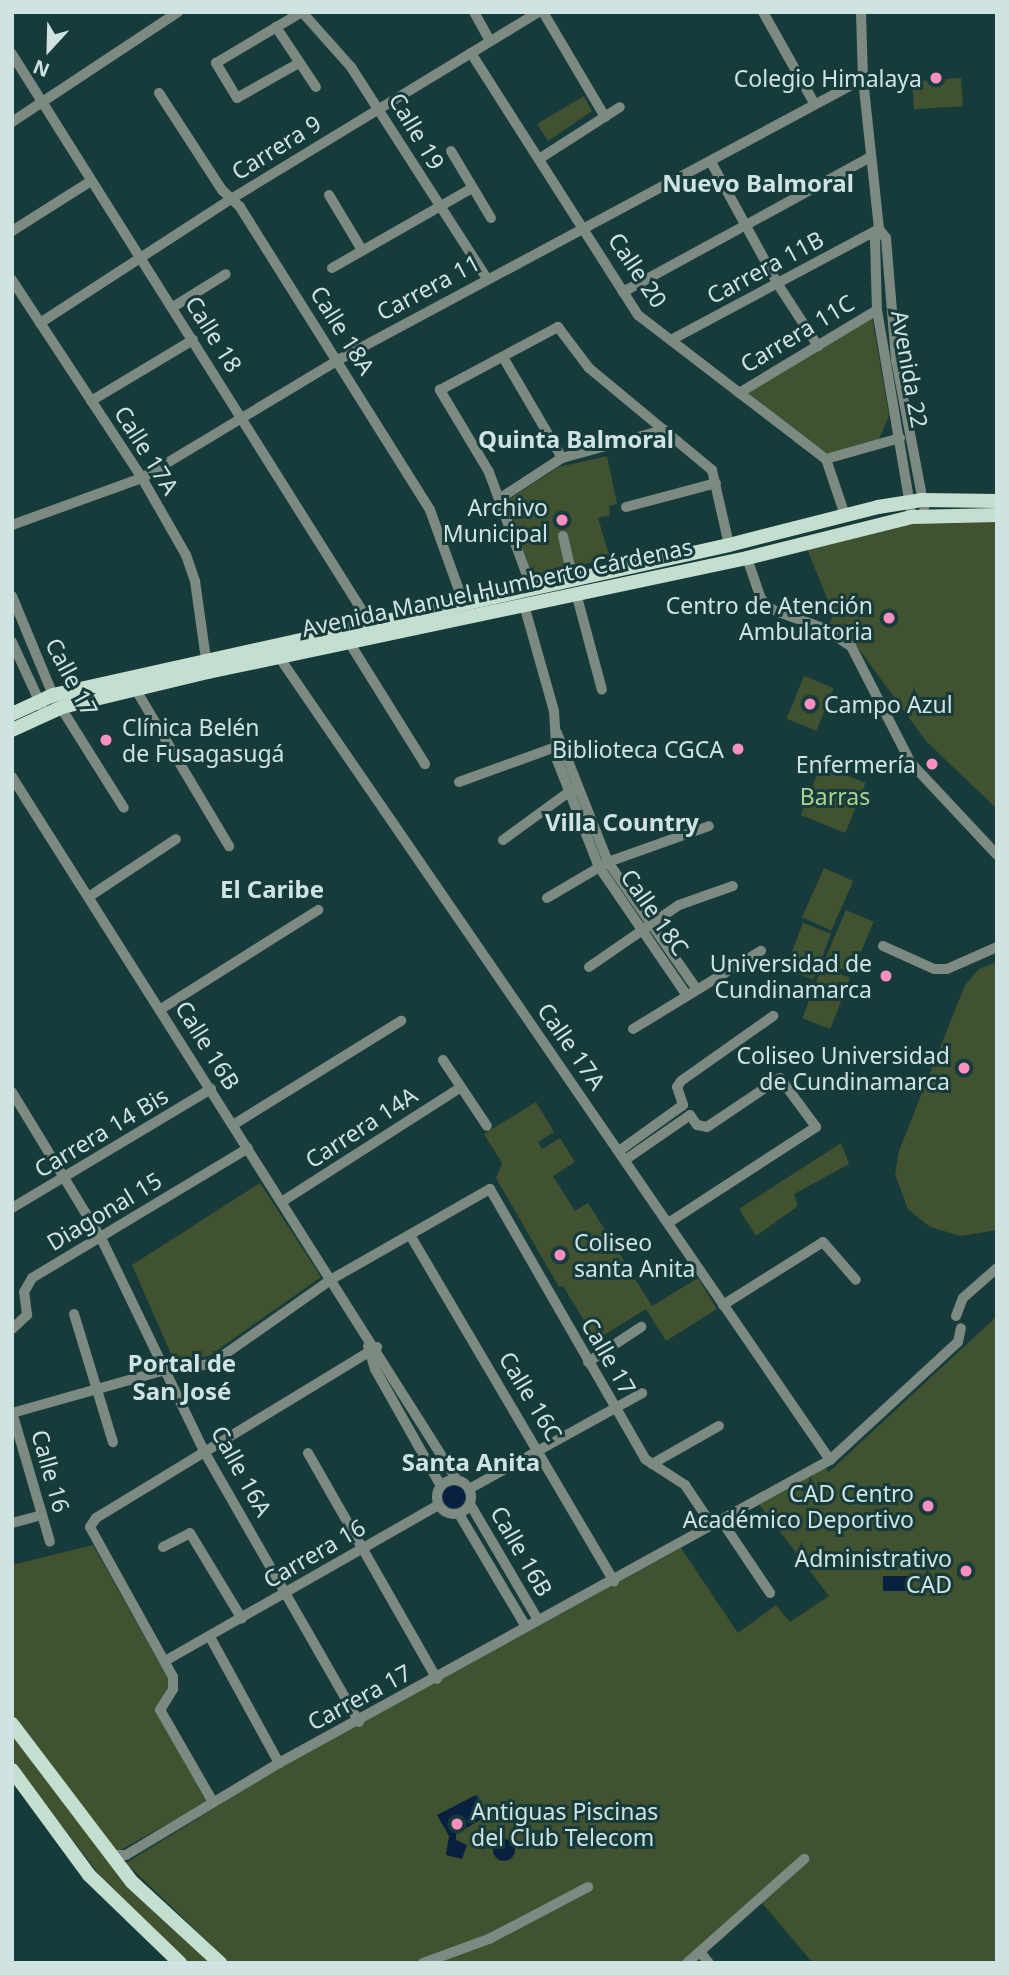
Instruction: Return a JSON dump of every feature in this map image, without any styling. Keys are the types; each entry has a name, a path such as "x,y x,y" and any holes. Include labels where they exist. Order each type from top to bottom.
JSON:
{"main road":[{"name":"Avenida Manuel Humberto Cárdenas","path":"57,701 136,690 524,605 575,587 845,514 917,500 997,501"},
{"name":"Avenida Manuel Humberto Cárdenas","path":"12,714 206,659 532,589 575,587 747,558 919,516 997,515"},
{"name":"Avenida Manuel Humberto Cárdenas","path":"12,730 42,707"},
{"path":"12,1724 110,1855 124,1862 220,1963"},
{"path":"12,1770 96,1882 180,1963"}],"street":[{"path":"12,122 178,12"},
{"path":"299,63 237,98 216,63 302,12"},
{"name":"Calle 19","path":"302,12 351,67 487,279"},
{"path":"474,12 490,41"},
{"path":"540,12 606,117"},
{"name":"Carrera 9","path":"40,323 231,199 540,12"},
{"path":"764,12 814,103"},
{"name":"Avenida 22","path":"861,12 869,158 879,229 875,240 877,310 900,438 917,500"},
{"path":"276,27 316,87"},
{"name":"Calle 20","path":"471,53 638,315 825,459"},
{"name":"Calle 18","path":"12,54 378,637"},
{"name":"Carrera 11","path":"12,525 142,478 338,360 863,79"},
{"name":"Calle 18A","path":"159,93 338,360 430,510 464,604"},
{"path":"539,159 620,107"},
{"path":"451,151 491,218"},
{"path":"623,292 869,158"},
{"path":"712,162 779,286 818,346"},
{"path":"12,231 91,181"},
{"path":"332,268 472,188"},
{"path":"329,195 362,250"},
{"name":"Avenida 22","path":"879,229 886,238 896,360 919,516"},
{"name":"Carrera 11B","path":"671,340 779,286 879,229"},
{"path":"173,307 226,274"},
{"name":"Calle 17A","path":"12,280 142,478 191,568 206,659"},
{"name":"Carrera 11C","path":"739,393 877,310"},
{"path":"532,589 489,472 440,390 558,327 589,368 712,470 729,545"},
{"path":"91,401 193,340"},
{"path":"503,357 562,458"},
{"path":"499,499 562,458 664,430"},
{"path":"845,514 825,459 900,438"},
{"path":"626,507 716,483"},
{"path":"563,536 602,690"},
{"path":"747,558 761,599 773,610 823,628 850,646 911,763 997,856"},
{"name":"Calle 17","path":"12,596 57,701 124,808"},
{"name":"Calle 18C","path":"524,605 560,745 604,864 691,991"},
{"name":"Calle 17","path":"12,642 42,707"},
{"path":"349,642 425,764"},
{"name":"Calle 17A","path":"279,657 830,1460"},
{"path":"136,690 229,846"},
{"path":"459,782 560,745"},
{"name":"Calle 16B","path":"12,777 368,1335 441,1486"},
{"path":"503,840 574,788"},
{"path":"547,898 604,864 709,826"},
{"path":"90,896 176,839"},
{"path":"589,967 679,905 733,886"},
{"path":"161,1009 318,910"},
{"path":"883,946 934,969 947,969 997,947"},
{"path":"633,1029 691,991 761,951"},
{"path":"622,1156 683,1105 677,1092 681,1081 773,1016"},
{"path":"233,1125 401,1021"},
{"path":"443,1060 487,1126"},
{"path":"622,1156 690,1115 697,1125 708,1127 780,1078 816,1127 668,1223"},
{"name":"Carrera 14A","path":"284,1201 460,1088"},
{"name":"Carrera 14 Bis","path":"12,1208 66,1180 211,1089"},
{"name":"Calle 16A","path":"12,1092 102,1240 169,1369 205,1453 359,1722"},
{"name":"Diagonal 15","path":"12,1329 27,1315 24,1292 32,1279 102,1240 248,1148"},
{"name":"Calle 17","path":"410,1235 489,1189 613,1406 652,1464 685,1485 770,1593"},
{"path":"12,1412 169,1369 211,1364 331,1279 410,1235"},
{"name":"Calle 16C","path":"410,1235 614,1581"},
{"path":"723,1305 823,1242 856,1280"},
{"path":"956,1316 963,1298 997,1268"},
{"path":"74,1314 113,1442"},
{"path":"588,1362 641,1327"},
{"name":"Carrera 17","path":"124,1862 214,1802 279,1763 359,1722 538,1620 614,1581 830,1460 958,1342 961,1328"},
{"path":"214,1802 162,1713 161,1702 174,1684 166,1661 90,1527 96,1518 373,1349 457,1480 469,1489 470,1504 459,1514 448,1513 439,1505 441,1486 457,1480"},
{"path":"469,1489 613,1406 642,1393"},
{"name":"Calle 16","path":"12,1412 50,1542"},
{"path":"652,1464 719,1426"},
{"path":"308,1453 437,1679"},
{"name":"Calle 16B","path":"470,1504 538,1620"},
{"name":"Carrera 16","path":"166,1661 439,1505"},
{"name":"Calle 16B","path":"459,1514 526,1627"},
{"path":"12,1523 42,1515"},
{"path":"163,1547 190,1533 242,1619"},
{"path":"210,1637 279,1763"},
{"path":"687,1963 804,1859"},
{"path":"424,1963 489,1939 588,1887"},
{"path":"700,1952 709,1963"}],"green space":[{"path":"961,78 963,106 914,109 912,81"},
{"path":"584,96 592,111 548,141 537,124"},
{"path":"872,317 889,416 879,439 826,455 746,394"},
{"path":"607,456 617,504 609,506 610,515 598,518 610,558 533,577 506,501 559,467"},
{"path":"997,521 997,809 926,741 845,630 830,624 833,613 807,549 913,522"},
{"name":"Campo Azul","path":"804,676 834,688 816,731 787,719"},
{"name":"Barras","path":"821,765 866,783 845,833 801,815"},
{"path":"824,868 853,881 831,930 802,917"},
{"path":"846,910 874,922 852,973 824,962"},
{"path":"803,923 831,934 813,979 785,969"},
{"name":"Coliseo Universidad de Cundinamarca","path":"997,962 997,1230 961,1236 930,1227 908,1209 895,1174 899,1151 965,985 979,969"},
{"path":"822,967 850,978 830,1029 802,1018"},
{"path":"536,1102 554,1132 538,1142 542,1149 560,1138 575,1162 553,1176 575,1211 588,1203 652,1306 698,1278 717,1309 666,1341 646,1309 596,1340 563,1286 559,1287 496,1178 502,1163 484,1134"},
{"path":"841,1143 849,1164 794,1194 798,1206 756,1236 739,1209"},
{"path":"260,1183 321,1277 209,1356 174,1361 132,1265"},
{"path":"997,1316 997,1963 813,1963 756,1896 680,1963 230,1963 126,1863 281,1767 681,1548 738,1633 776,1605 790,1622 829,1596 759,1504 825,1468 829,1472"},
{"path":"93,1545 170,1682 156,1710 208,1801 117,1852 12,1714 12,1565"},
{"path":"12,1733 126,1885 211,1963 190,1963 113,1893 12,1760"}],"water":[{"path":"450,1486 458,1486 465,1493 465,1501 458,1508 450,1508 443,1501 443,1493"},
{"path":"883,1576 910,1576 910,1591 883,1591"},
{"name":"Antiguas Piscinas del Club Telecom","path":"476,1795 487,1816 456,1834 456,1840 467,1845 462,1859 446,1855 449,1836 437,1815"},
{"name":"Antiguas Piscinas del Club Telecom","path":"504,1839 512,1842 515,1850 512,1858 504,1861 496,1858 493,1850 496,1842"}],"place":[{"name":"Colegio Himalaya","path":"936,78"},
{"name":"Archivo Municipal","path":"562,520"},
{"name":"Centro de Atención Ambulatoria","path":"889,618"},
{"name":"Campo Azul","path":"810,704"},
{"name":"Clínica Belén de Fusagasugá","path":"106,740"},
{"name":"Biblioteca CGCA","path":"738,749"},
{"name":"Enfermería","path":"932,764"},
{"name":"Universidad de Cundinamarca","path":"886,976"},
{"name":"Coliseo Universidad de Cundinamarca","path":"964,1068"},
{"name":"Coliseo santa Anita","path":"560,1255"},
{"name":"CAD Centro Académico Deportivo","path":"928,1506"},
{"name":"Administrativo CAD","path":"966,1571"},
{"name":"Antiguas Piscinas del Club Telecom","path":"457,1824"}],"district":[{"name":"Nuevo Balmoral","path":"758,183"},
{"name":"Quinta Balmoral","path":"576,439"},
{"name":"Villa Country","path":"622,822"},
{"name":"El Caribe","path":"272,889"},
{"name":"Portal de San José","path":"182,1377"},
{"name":"Santa Anita","path":"471,1462"}]}
